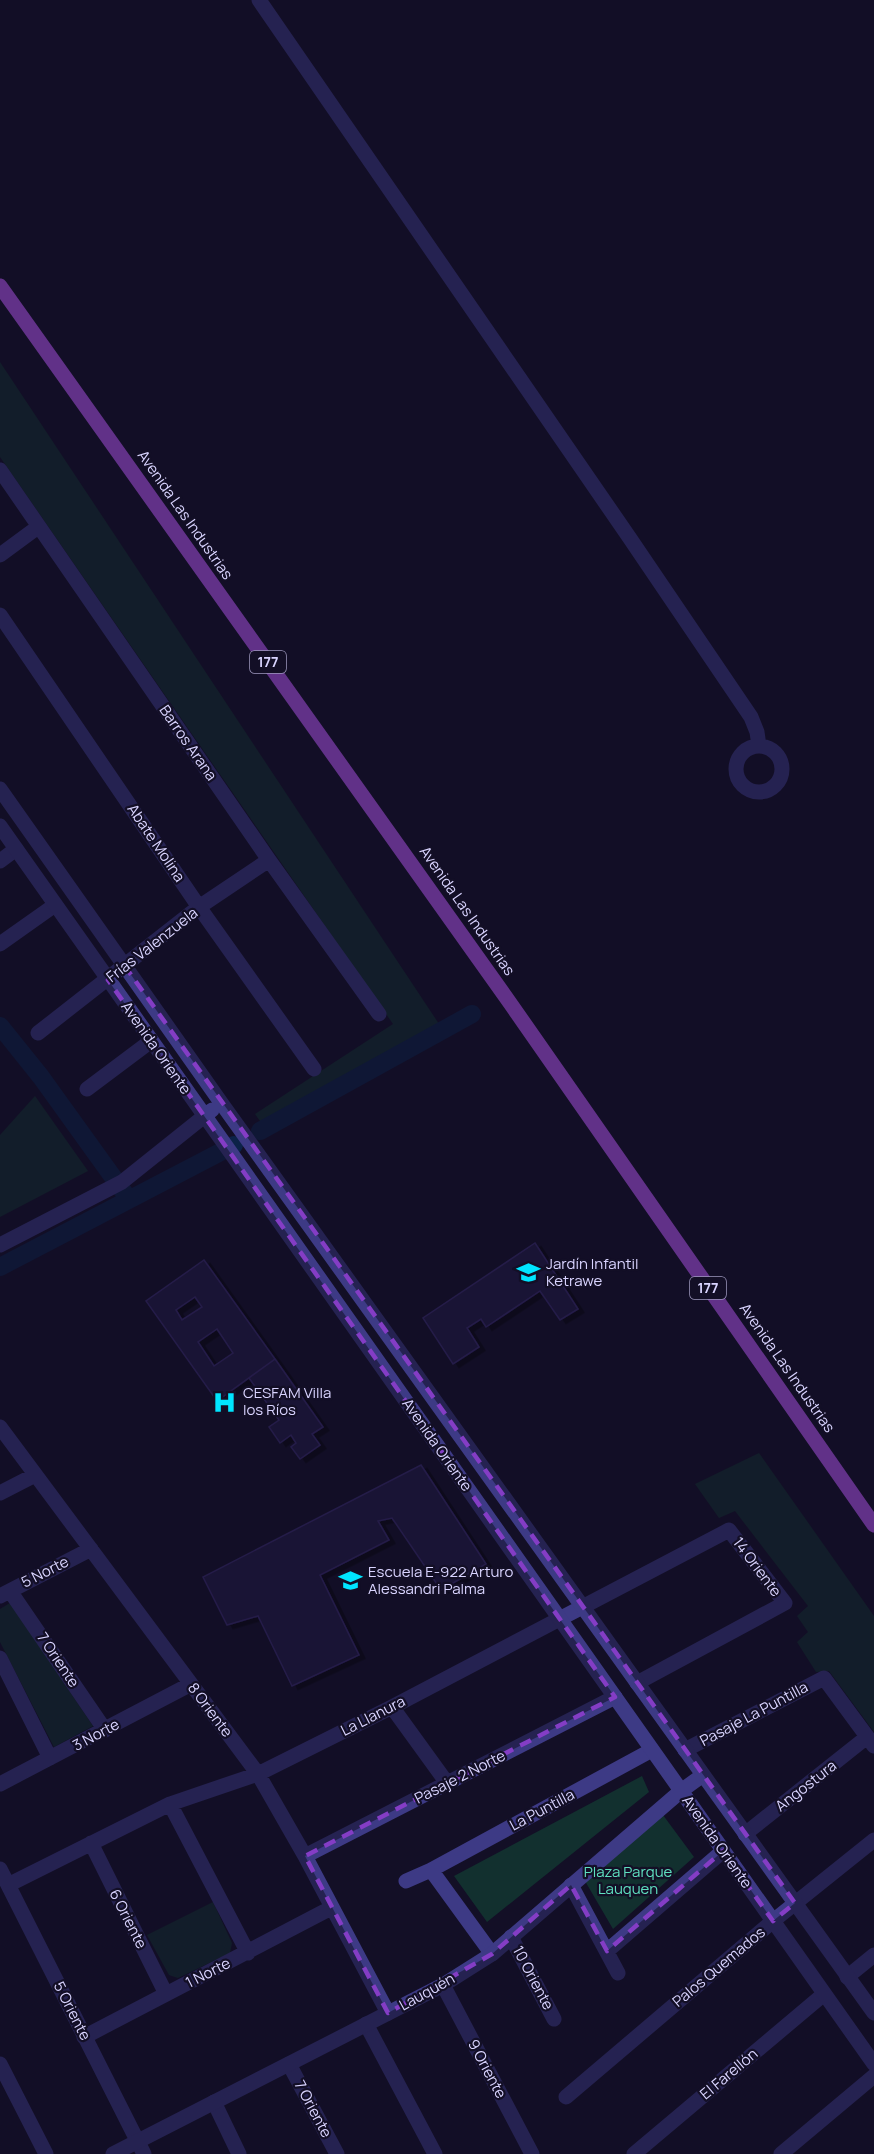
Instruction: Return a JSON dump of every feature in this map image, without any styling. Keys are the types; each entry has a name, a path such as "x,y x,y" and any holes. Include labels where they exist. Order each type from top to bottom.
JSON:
{"main road":[{"name":"Avenida Las Industrias","path":"0,279 26,321"},
{"name":"Avenida Las Industrias","path":"0,286 510,1003 874,1525"}],"street":[{"path":"259,0 744,708 755,725 759,746"},
{"name":"Barros Arana","path":"0,470 269,860 379,1014"},
{"path":"0,555 38,527"},
{"name":"Abate Molina","path":"0,615 199,907 314,1069"},
{"name":"Avenida Oriente","path":"0,789 222,1104 874,2013"},
{"name":"Avenida Oriente","path":"0,826 874,2064"},
{"path":"0,861 16,849"},
{"name":"Frías Valenzuela","path":"38,1033 199,907 269,860"},
{"path":"0,944 55,905"},
{"path":"87,1089 151,1041"},
{"path":"0,1245 122,1182 222,1104"},
{"name":"8 Oriente","path":"0,1427 258,1774 388,2013"},
{"path":"0,1493 36,1475"},
{"name":"La Llanura","path":"7,1893 91,1843 170,1804 258,1774 392,1707 729,1530"},
{"name":"14 Oriente","path":"637,1683 785,1603 729,1530"},
{"name":"5 Norte","path":"5,1593 91,1549"},
{"name":"7 Oriente","path":"5,1593 105,1730"},
{"path":"0,1658 50,1758"},
{"name":"Pasaje La Puntilla","path":"685,1750 824,1678 871,1742"},
{"name":"3 Norte","path":"0,1784 191,1684"},
{"name":"Pasaje 2 Norte","path":"304,1856 615,1697"},
{"path":"392,1707 447,1783"},
{"name":"Angostura","path":"745,1834 871,1742"},
{"name":"La Puntilla","path":"406,1881 431,1870 652,1750"},
{"name":"Lauquén","path":"113,2154 141,2148 213,2102 442,1985 492,1954 681,1791 703,1775"},
{"path":"170,1804 248,1953"},
{"name":"Palos Quemados","path":"566,2097 773,1921 874,1840"},
{"name":"6 Oriente","path":"91,1843 166,1994"},
{"path":"607,1951 723,1851"},
{"name":"5 Oriente","path":"0,1869 7,1893 141,2148"},
{"path":"431,1870 492,1954"},
{"path":"572,1885 618,1973"},
{"name":"1 Norte","path":"84,2037 331,1908"},
{"name":"10 Oriente","path":"511,1937 554,2019"},
{"path":"848,1977 874,1955"},
{"name":"9 Oriente","path":"442,1985 532,2154"},
{"name":"El Farellón","path":"634,2154 824,1994"},
{"path":"366,2024 435,2154"},
{"path":"0,2064 46,2154"},
{"name":"7 Oriente","path":"289,2064 337,2154"},
{"path":"781,2154 874,2076"},
{"path":"213,2102 239,2154"}],"highlighted area":[{"path":"124,965 795,1903 773,1921 723,1851 607,1951 571,1885 492,1954 388,2013 305,1856 615,1697 108,980"}],"green space":[{"path":"0,362 443,1030 265,1128 255,1114 393,1024 0,457"},
{"path":"35,1096 88,1171 0,1217 0,1135"},
{"path":"759,1453 874,1616 874,1732 829,1671 816,1672 797,1642 808,1632 797,1616 808,1606 735,1511 719,1518 695,1484"},
{"path":"10,1603 93,1726 54,1747 0,1642 0,1609"},
{"path":"642,1776 649,1792 487,1922 454,1876"},
{"name":"Plaza Parque Lauquen","path":"663,1815 694,1857 613,1929 585,1881"},
{"path":"213,1902 232,1943 230,1953 178,1978 169,1975 147,1935"}],"building":[{"path":"535,1243 578,1309 560,1320 540,1291 486,1327 481,1319 467,1328 479,1347 453,1364 423,1318"},
{"path":"204,1260 275,1359 217,1401 146,1301","holes":["195,1297 202,1307 182,1320 176,1310","217,1329 233,1353 214,1366 198,1342"]},
{"path":"275,1359 323,1427 312,1434 320,1445 300,1459 291,1447 296,1443 291,1435 280,1443 269,1427 279,1420 249,1378"},
{"path":"421,1465 486,1564 441,1590 392,1518 378,1521 389,1540 320,1575 359,1655 292,1686 258,1616 227,1625 203,1577"}],"waterway":[{"path":"260,1131 472,1014"},
{"path":"0,1026 41,1077 128,1198"},
{"path":"0,1267 234,1145"}],"place":[{"name":"Jardín Infantil Ketrawe","path":"528,1273"},
{"name":"CESFAM Villa los Ríos","path":"225,1402"},
{"name":"Escuela E-922 Arturo Alessandri Palma","path":"350,1581"}]}
